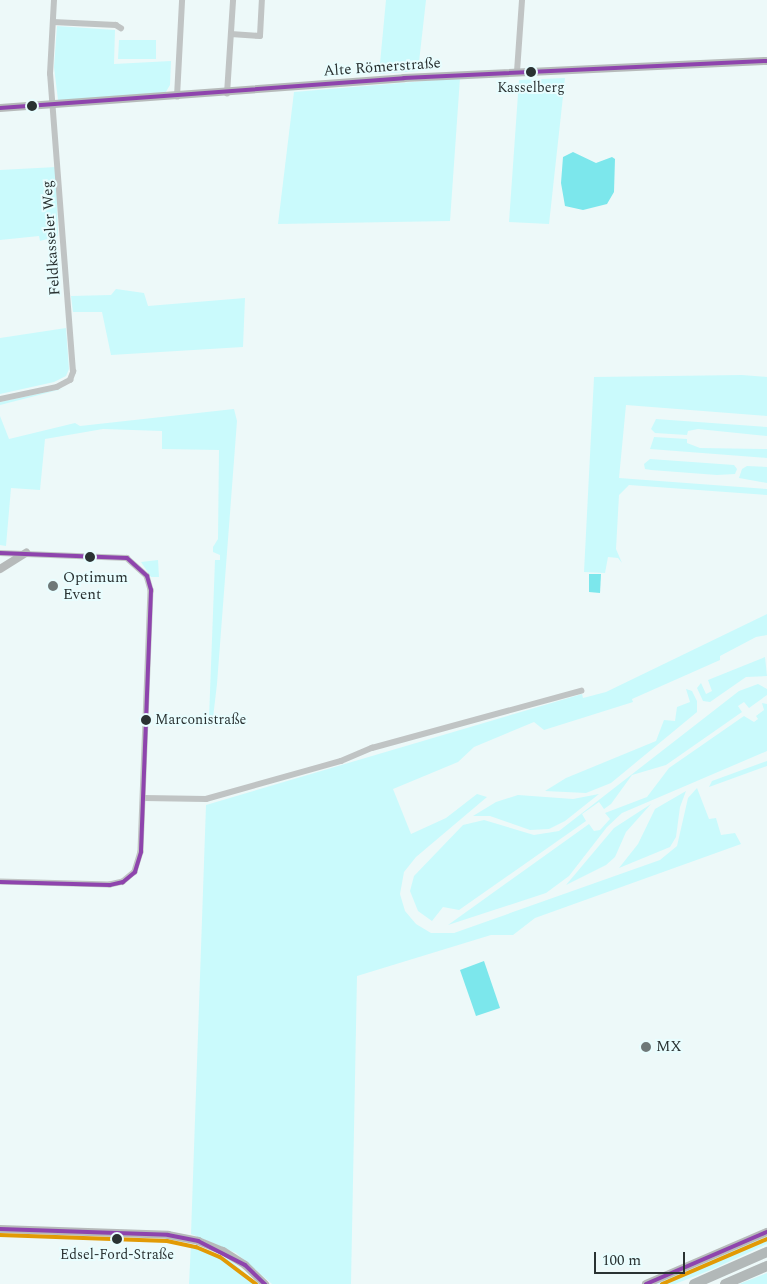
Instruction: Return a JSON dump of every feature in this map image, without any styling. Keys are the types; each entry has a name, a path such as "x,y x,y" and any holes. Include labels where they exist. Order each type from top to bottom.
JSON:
{"highway":[{"path":"694,1284 767,1252"},
{"path":"725,1284 767,1266"}],"street":[{"name":"Feldkasseler Weg","path":"0,399 57,387 70,380 72,372 54,102 50,74 54,0"},
{"path":"177,97 182,0"},
{"path":"227,94 233,0"},
{"path":"231,34 260,36 262,0"},
{"path":"517,72 522,0"},
{"path":"53,22 116,25 121,28"},
{"name":"Alte Römerstraße","path":"0,108 54,102 227,94 517,72 767,61"},
{"path":"0,553 127,558 148,576 151,590 141,852 135,872 129,878 110,885 2,881"},
{"path":"0,569 26,553"},
{"path":"144,798 206,799 341,761 372,748 581,691"},
{"path":"0,1229 168,1235 198,1241 230,1255 265,1284"},
{"path":"646,1284 767,1232"}],"shaded area":[{"path":"386,0 426,0 418,71 379,74"},
{"path":"57,26 115,30 114,64 171,61 170,85 164,95 58,100 54,67"},
{"path":"119,40 156,40 156,59 118,59"},
{"path":"460,78 450,221 278,224 294,92"},
{"path":"565,78 549,224 509,222 519,80"},
{"path":"56,167 58,236 40,241 39,236 0,240 0,170"},
{"path":"116,289 144,293 148,306 245,298 243,347 111,355 102,312 73,312 71,296 111,295"},
{"path":"66,328 69,369 66,376 54,382 0,394 0,338"},
{"path":"742,375 767,377 767,416 626,405 619,478 767,489 767,495 629,485 619,495 616,549 622,563 618,558 608,557 605,573 584,572 594,377"},
{"path":"66,388 0,405 0,402"},
{"path":"234,409 237,421 217,684 213,718 209,718 215,560 220,560 220,555 213,552 213,547 218,539 219,450 162,449 162,431 103,429 45,439 40,490 11,488 6,546 0,545 0,416 9,439 75,423 80,426"},
{"path":"656,419 767,427 767,436 698,429 688,431 687,435 655,433 651,429"},
{"path":"654,437 687,439 687,443 700,448 767,449 767,458 650,449"},
{"path":"650,459 734,465 737,469 735,474 717,475 645,469 644,464"},
{"path":"747,466 767,467 767,483 739,478 742,469"},
{"path":"158,560 159,577 151,577 141,562"},
{"path":"767,614 767,635 756,637 720,656 720,660 632,699 633,702 544,730 534,722 474,747 458,762 393,789 411,834 446,818 477,794 487,797 416,857 404,872 400,894 405,911 416,924 431,933 454,933 660,860 677,846 688,798 697,788 709,819 716,818 721,835 735,833 741,844 535,918 513,935 491,935 357,976 351,1284 272,1284 236,1253 191,1234 206,805 582,694 583,698 606,692"},
{"path":"765,657 767,676 746,677 710,702 703,701 697,688 701,683 706,694 712,691 708,680"},
{"path":"758,684 767,689 767,695 749,708 744,702 738,706 742,712 666,765 632,775 611,804 604,809 599,802 582,814 586,821 459,910 443,907 432,921 418,911 410,891 414,876 463,825 484,820 534,835 559,831 739,691"},
{"path":"686,689 692,691 697,701 697,712 611,783 586,793 545,791 566,778 656,741 664,720 675,721 677,707 690,702"},
{"path":"762,703 767,704 767,751 622,813 607,827 569,876 546,893 448,925 589,824 594,831 600,830 610,819 605,813 647,797 669,768 744,716 754,722 758,719 756,716 764,710"},
{"path":"767,761 767,766 709,787 712,781"},
{"path":"686,791 680,807 676,837 670,847 619,868 638,844 655,809"},
{"path":"599,794 565,821 549,829 530,830 490,816 473,816 496,802 518,795 573,799"},
{"path":"651,804 626,832 615,857 606,865 566,885 614,828"},
{"path":"767,1236 767,1244 713,1269 675,1284 656,1284"},
{"path":"191,1244 229,1259 258,1284 189,1284"},
{"path":"767,1273 767,1284 739,1284"}],"water":[{"path":"573,152 596,163 612,157 615,159 614,192 607,204 583,210 565,206 561,183 563,157"},
{"path":"589,574 601,574 600,593 589,592"},
{"path":"484,961 500,1008 476,1016 460,970"}],"transit line":[{"path":"0,108 404,78 767,61"},
{"path":"0,553 127,558 147,576 151,590 141,852 135,872 123,882 110,885 0,882"},
{"path":"0,1229 168,1235 198,1241 245,1265 265,1284"},
{"path":"646,1284 767,1232"},
{"path":"0,1235 167,1241 196,1247 220,1257 256,1284"},
{"path":"662,1284 767,1239"}],"place":[{"name":"Kasselberg","path":"531,72"},
{"name":"Optimum Event","path":"53,586"},
{"name":"Marconistraße","path":"146,720"},
{"name":"MX","path":"646,1047"},
{"name":"Edsel-Ford-Straße","path":"117,1239"}]}
